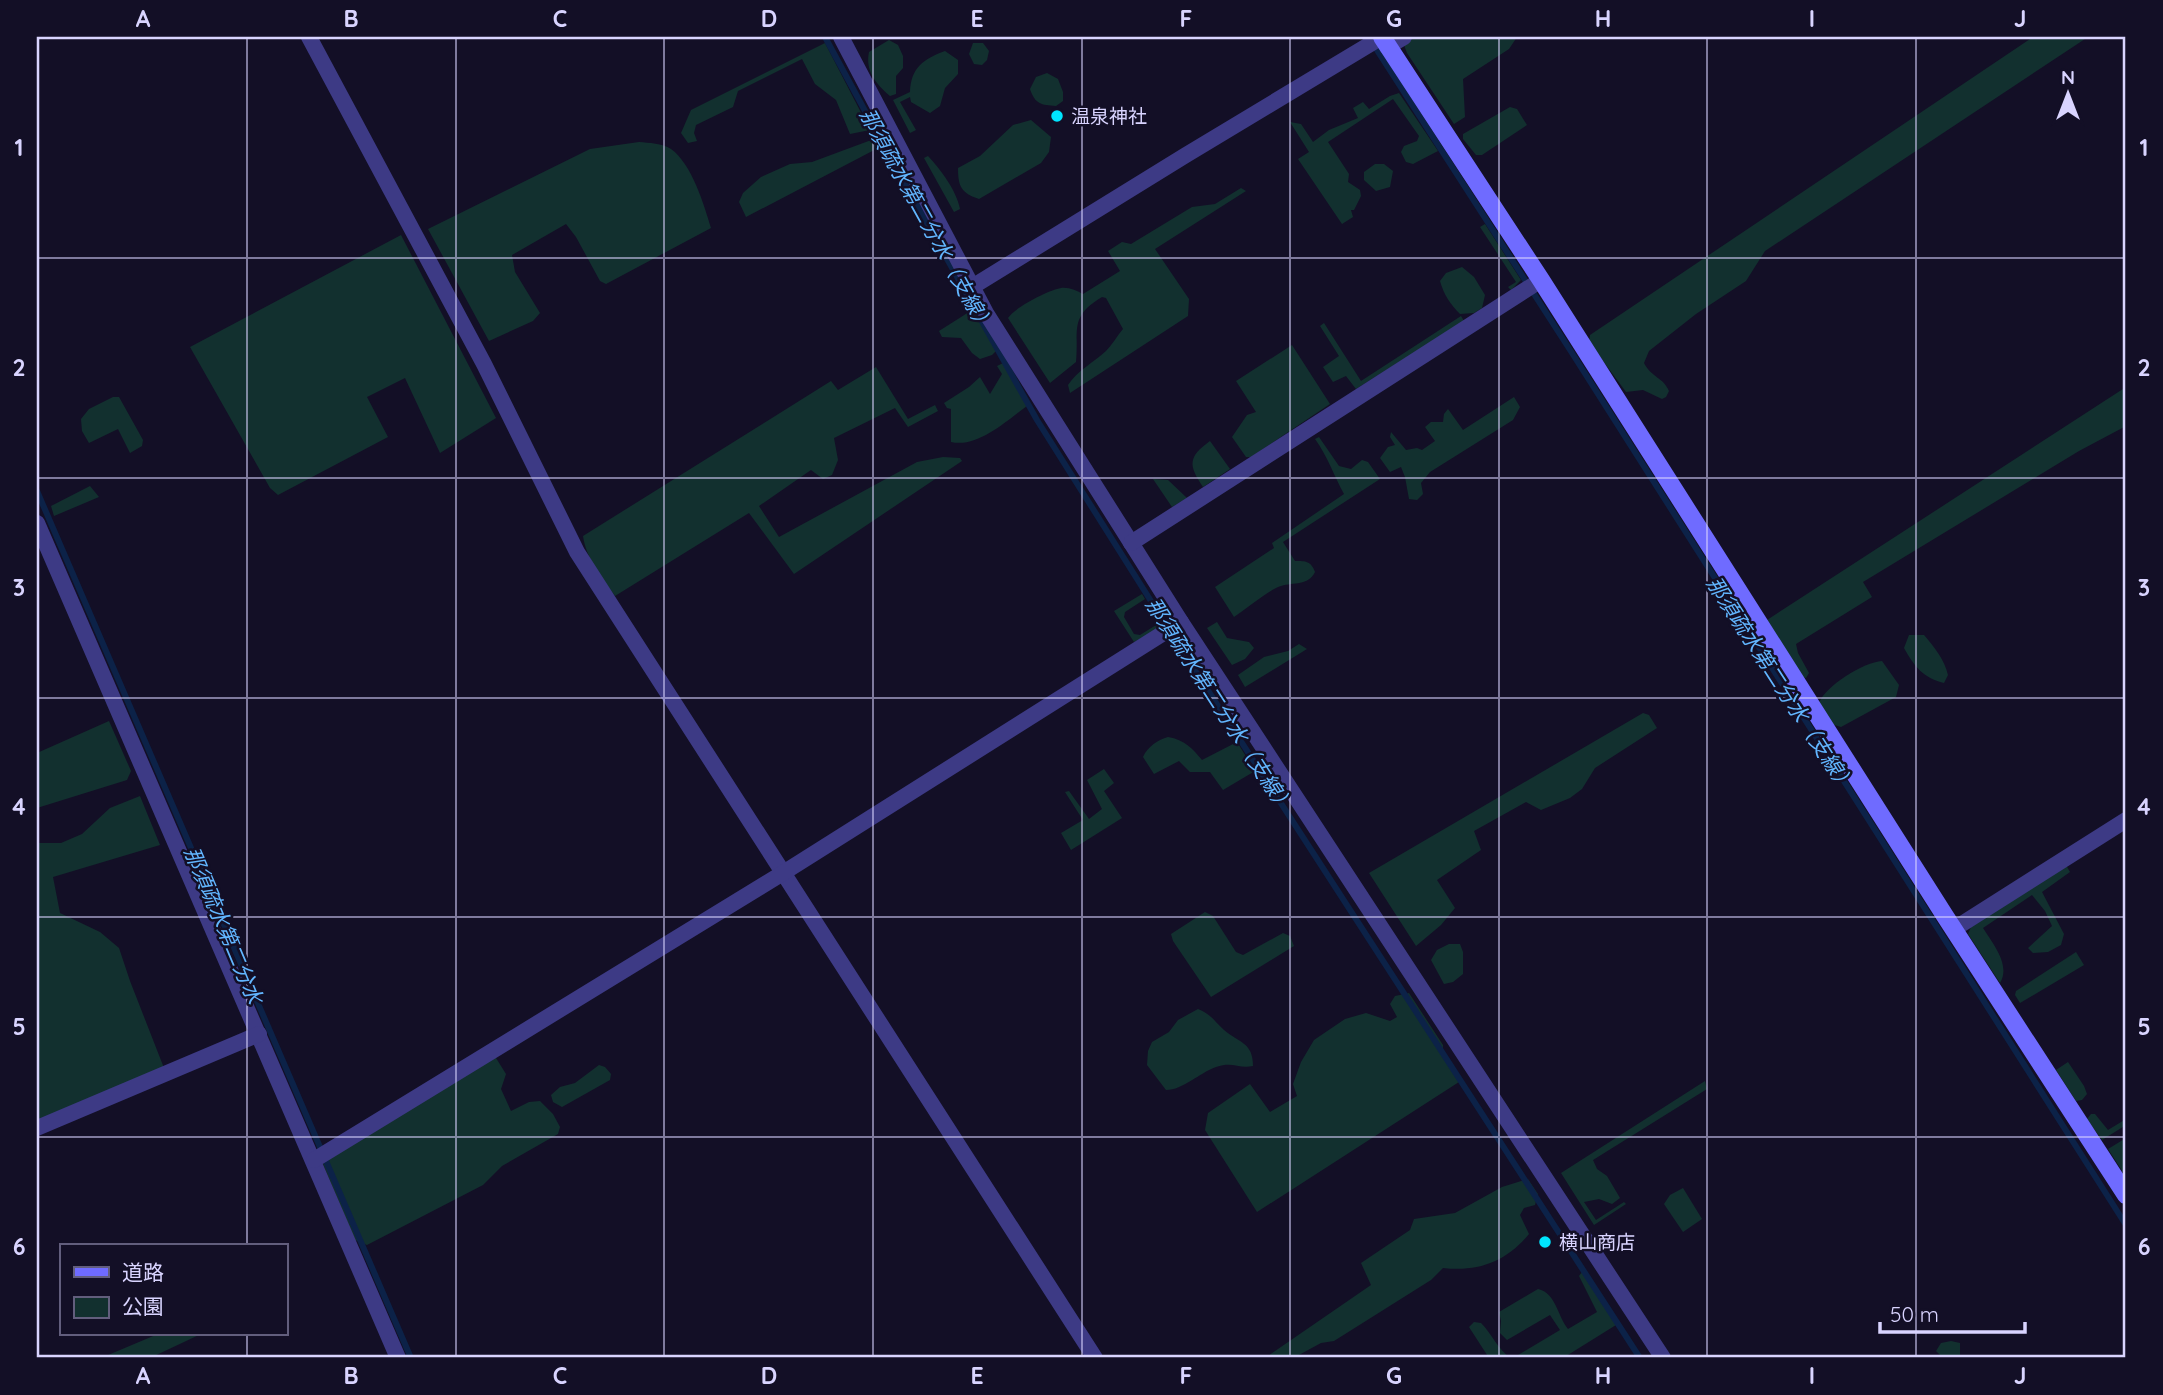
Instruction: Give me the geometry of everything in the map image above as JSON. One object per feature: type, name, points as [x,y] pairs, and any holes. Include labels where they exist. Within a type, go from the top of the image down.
[{"type":"street","points":[[309,37],[484,364],[577,552],[1095,1358]]},
{"type":"street","points":[[841,37],[986,313],[1181,622],[1663,1358]]},
{"type":"street","points":[[972,287],[1186,155],[1384,40],[1404,37]]},
{"type":"street","points":[[1384,40],[1541,280],[2126,1195]]},
{"type":"street","points":[[1131,543],[1541,280]]},
{"type":"street","points":[[37,523],[398,1358]]},
{"type":"street","points":[[314,1160],[783,873],[1181,622]]},
{"type":"street","points":[[1954,929],[2126,820]]},
{"type":"street","points":[[37,1128],[259,1034]]},
{"type":"green space","points":[[1410,37],[1517,37],[1509,49],[1463,79],[1465,117],[1454,124],[1407,53],[1404,45]]},
{"type":"green space","points":[[2033,37],[2088,37],[1765,251],[1746,281],[1696,314],[1649,351],[1644,363],[1650,372],[1667,386],[1669,391],[1666,397],[1662,399],[1643,390],[1626,392],[1589,342],[1590,335]]},
{"type":"green space","points":[[889,40],[898,45],[903,56],[903,68],[896,76],[896,94],[890,96],[873,77],[868,59],[869,52]]},
{"type":"green space","points":[[825,43],[870,130],[850,134],[836,100],[815,84],[802,59],[738,91],[733,107],[696,125],[694,133],[697,141],[688,143],[681,133],[691,110]]},
{"type":"green space","points":[[973,43],[983,43],[989,51],[987,60],[982,65],[974,64],[969,54]]},
{"type":"green space","points":[[945,51],[958,60],[958,74],[945,88],[940,106],[930,113],[911,102],[910,97],[900,102],[916,130],[910,133],[893,100],[910,92],[913,77],[920,65]]},
{"type":"green space","points":[[1047,73],[1058,79],[1063,92],[1063,101],[1056,106],[1039,103],[1030,89],[1036,77]]},
{"type":"green space","points":[[1399,93],[1438,151],[1413,164],[1406,162],[1401,152],[1404,146],[1417,141],[1419,136],[1393,99],[1328,142],[1349,174],[1348,182],[1360,190],[1361,196],[1354,210],[1351,210],[1353,217],[1342,224],[1298,159],[1309,152],[1290,122],[1301,124],[1313,142],[1329,130],[1358,118],[1353,108],[1363,102],[1369,109]]},
{"type":"green space","points":[[1510,107],[1517,109],[1527,125],[1482,155],[1476,155],[1463,139],[1463,134]]},
{"type":"green space","points":[[1031,120],[1051,137],[1049,152],[1041,163],[979,199],[964,191],[960,184],[958,168],[980,156],[1013,125]]},
{"type":"green space","points":[[874,139],[880,147],[746,217],[739,202],[743,193],[761,177],[790,164],[812,162]]},
{"type":"green space","points":[[639,142],[671,149],[685,164],[711,228],[606,284],[600,281],[566,224],[512,255],[515,272],[540,313],[533,321],[489,341],[428,229],[590,149]]},
{"type":"green space","points":[[928,156],[947,181],[960,209],[954,212],[924,158]]},
{"type":"green space","points":[[1375,164],[1384,164],[1393,171],[1390,187],[1376,191],[1364,180],[1364,172]]},
{"type":"green space","points":[[1241,188],[1246,191],[1155,249],[1189,299],[1188,316],[1070,393],[1068,385],[1072,380],[1106,351],[1123,329],[1106,298],[1102,297],[1084,311],[1080,318],[1076,362],[1050,383],[1008,318],[1018,309],[1056,289],[1067,288],[1083,294],[1120,271],[1108,251],[1122,242],[1131,244],[1192,207],[1215,204]]},
{"type":"green space","points":[[1485,224],[1521,280],[1511,290],[1508,287],[1516,282],[1480,227]]},
{"type":"green space","points":[[401,235],[496,418],[440,453],[405,378],[367,397],[388,437],[278,495],[270,488],[190,347]]},
{"type":"green space","points":[[1462,267],[1474,277],[1485,295],[1482,308],[1474,313],[1460,314],[1443,291],[1440,281],[1446,273]]},
{"type":"green space","points":[[969,312],[974,312],[996,351],[992,355],[980,359],[961,338],[942,337],[939,331]]},
{"type":"green space","points":[[1461,316],[1464,321],[1356,389],[1346,376],[1333,382],[1323,367],[1339,356],[1320,326],[1324,323],[1361,381]]},
{"type":"green space","points":[[1292,345],[1330,404],[1251,457],[1246,457],[1232,437],[1247,415],[1256,412],[1236,381]]},
{"type":"green space","points":[[1003,363],[1027,406],[981,437],[961,443],[951,442],[951,409],[944,403],[980,377],[990,394],[1002,374],[997,366]]},
{"type":"green space","points":[[876,367],[908,419],[935,405],[938,411],[908,427],[895,408],[834,438],[838,460],[832,475],[823,479],[811,470],[759,506],[779,537],[917,462],[943,457],[960,458],[962,461],[794,574],[749,513],[615,596],[591,560],[583,536],[831,381],[838,390]]},
{"type":"green space","points":[[2126,387],[2126,426],[2079,451],[1863,582],[1872,597],[1796,644],[1809,673],[1806,678],[1803,677],[1767,620]]},
{"type":"green space","points":[[113,397],[119,397],[143,440],[142,446],[130,453],[118,429],[89,443],[82,431],[81,419],[89,409]]},
{"type":"green space","points":[[1514,397],[1520,407],[1513,420],[1430,472],[1421,483],[1423,494],[1417,500],[1409,499],[1401,467],[1390,472],[1380,458],[1388,447],[1395,445],[1390,437],[1391,432],[1406,450],[1422,450],[1435,441],[1425,427],[1431,422],[1443,422],[1448,409],[1463,430]]},
{"type":"green space","points":[[1319,437],[1339,466],[1351,469],[1362,460],[1368,462],[1380,479],[1283,542],[1295,561],[1312,566],[1315,572],[1309,580],[1276,588],[1234,617],[1215,587],[1274,548],[1272,543],[1344,494],[1315,439]]},
{"type":"green space","points":[[1210,441],[1230,469],[1203,487],[1195,473],[1193,462],[1198,452]]},
{"type":"green space","points":[[1153,479],[1168,480],[1187,498],[1172,507]]},
{"type":"green space","points":[[90,486],[99,497],[54,516],[51,506]]},
{"type":"green space","points":[[1142,594],[1145,599],[1125,612],[1124,617],[1134,634],[1140,635],[1161,622],[1163,627],[1134,642],[1114,611]]},
{"type":"green space","points":[[1217,622],[1227,638],[1249,642],[1254,648],[1245,659],[1232,665],[1207,628]]},
{"type":"green space","points":[[1909,635],[1924,635],[1935,649],[1948,675],[1944,683],[1925,674],[1912,660],[1904,648]]},
{"type":"green space","points":[[1299,644],[1307,649],[1245,687],[1238,675],[1264,657],[1288,651]]},
{"type":"green space","points":[[1882,661],[1899,685],[1896,697],[1841,727],[1831,724],[1819,703],[1823,696],[1846,676],[1874,662]]},
{"type":"green space","points":[[1643,713],[1649,715],[1657,728],[1595,768],[1582,789],[1570,798],[1541,810],[1526,802],[1474,831],[1481,850],[1437,880],[1455,908],[1441,925],[1416,946],[1369,873]]},
{"type":"green space","points":[[109,721],[131,771],[127,780],[37,808],[37,753]]},
{"type":"green space","points":[[1168,737],[1188,745],[1202,760],[1237,742],[1255,771],[1223,790],[1210,772],[1190,772],[1179,761],[1154,774],[1143,757],[1154,744]]},
{"type":"green space","points":[[1104,769],[1114,783],[1104,791],[1122,818],[1071,850],[1061,833],[1083,820],[1065,792],[1069,791],[1089,819],[1102,809],[1087,780]]},
{"type":"green space","points":[[140,796],[160,845],[53,877],[60,913],[100,932],[119,948],[164,1068],[37,1123],[37,843],[61,843],[82,834],[110,808]]},
{"type":"green space","points":[[2066,865],[2070,872],[2042,892],[2064,934],[2061,945],[2048,952],[2033,953],[2028,948],[2052,926],[2045,911],[2032,895],[1983,928],[2002,962],[2003,976],[2000,983],[1968,934],[1971,927]]},
{"type":"green space","points":[[1205,912],[1213,916],[1236,952],[1243,955],[1283,933],[1290,936],[1294,946],[1211,997],[1171,934]]},
{"type":"green space","points":[[1449,944],[1460,944],[1463,952],[1463,974],[1453,982],[1444,984],[1431,960],[1437,950]]},
{"type":"green space","points":[[2076,952],[2084,965],[2020,1003],[2015,995],[2016,991]]},
{"type":"green space","points":[[1409,993],[1443,1045],[1443,1056],[1459,1082],[1257,1212],[1205,1130],[1208,1113],[1250,1084],[1270,1112],[1297,1096],[1293,1084],[1301,1062],[1314,1040],[1345,1019],[1366,1013],[1390,1021],[1397,1017],[1390,1004],[1395,996]]},
{"type":"green space","points":[[1198,1009],[1248,1047],[1253,1066],[1222,1065],[1179,1087],[1166,1090],[1147,1065],[1148,1051],[1152,1042],[1169,1032],[1178,1020]]},
{"type":"green space","points":[[491,1054],[506,1074],[501,1089],[511,1111],[529,1102],[540,1101],[553,1114],[560,1127],[558,1134],[502,1166],[483,1185],[367,1245],[355,1240],[323,1164],[329,1153]]},
{"type":"green space","points":[[2068,1062],[2087,1094],[2082,1100],[2076,1101],[2056,1070]]},
{"type":"green space","points":[[599,1065],[611,1074],[610,1080],[562,1107],[553,1102],[551,1095],[560,1087],[575,1083]]},
{"type":"green space","points":[[1705,1081],[1707,1089],[1593,1160],[1597,1169],[1607,1176],[1620,1198],[1612,1204],[1599,1199],[1584,1202],[1596,1220],[1624,1202],[1626,1204],[1594,1225],[1561,1173]]},
{"type":"green space","points":[[2091,1114],[2095,1114],[2108,1130],[2126,1119],[2126,1125],[2102,1140],[2087,1119]]},
{"type":"green space","points":[[2126,1138],[2126,1177],[2108,1149]]},
{"type":"green space","points":[[1528,1179],[1538,1194],[1535,1205],[1524,1208],[1520,1215],[1529,1234],[1511,1252],[1480,1266],[1443,1268],[1431,1280],[1334,1341],[1321,1343],[1297,1358],[1265,1358],[1371,1285],[1361,1263],[1410,1230],[1414,1219],[1455,1213],[1502,1187]]},
{"type":"green space","points":[[1683,1188],[1702,1219],[1683,1232],[1664,1204],[1670,1195]]},
{"type":"green space","points":[[1582,1272],[1616,1325],[1563,1358],[1513,1358],[1560,1330],[1550,1315],[1507,1340],[1500,1333],[1499,1312],[1538,1289],[1553,1300],[1568,1329],[1597,1312],[1579,1276]]},
{"type":"green space","points":[[1474,1322],[1481,1323],[1502,1351],[1511,1358],[1489,1358],[1469,1327]]},
{"type":"green space","points":[[153,1336],[197,1336],[150,1358],[101,1358]]},
{"type":"green space","points":[[1941,1343],[1960,1343],[1960,1355],[1943,1358],[1936,1351]]},
{"type":"waterway","name":"那須疏水第二分水（支線）","points":[[825,37],[1037,420],[1178,644],[1640,1358]]},
{"type":"waterway","name":"那須疏水第二分水（支線）","points":[[1373,44],[2126,1225]]},
{"type":"waterway","name":"那須疏水第二分水","points":[[37,491],[411,1358]]},
{"type":"place","name":"温泉神社","points":[[1057,116]]},
{"type":"place","name":"横山商店","points":[[1545,1242]]}]
